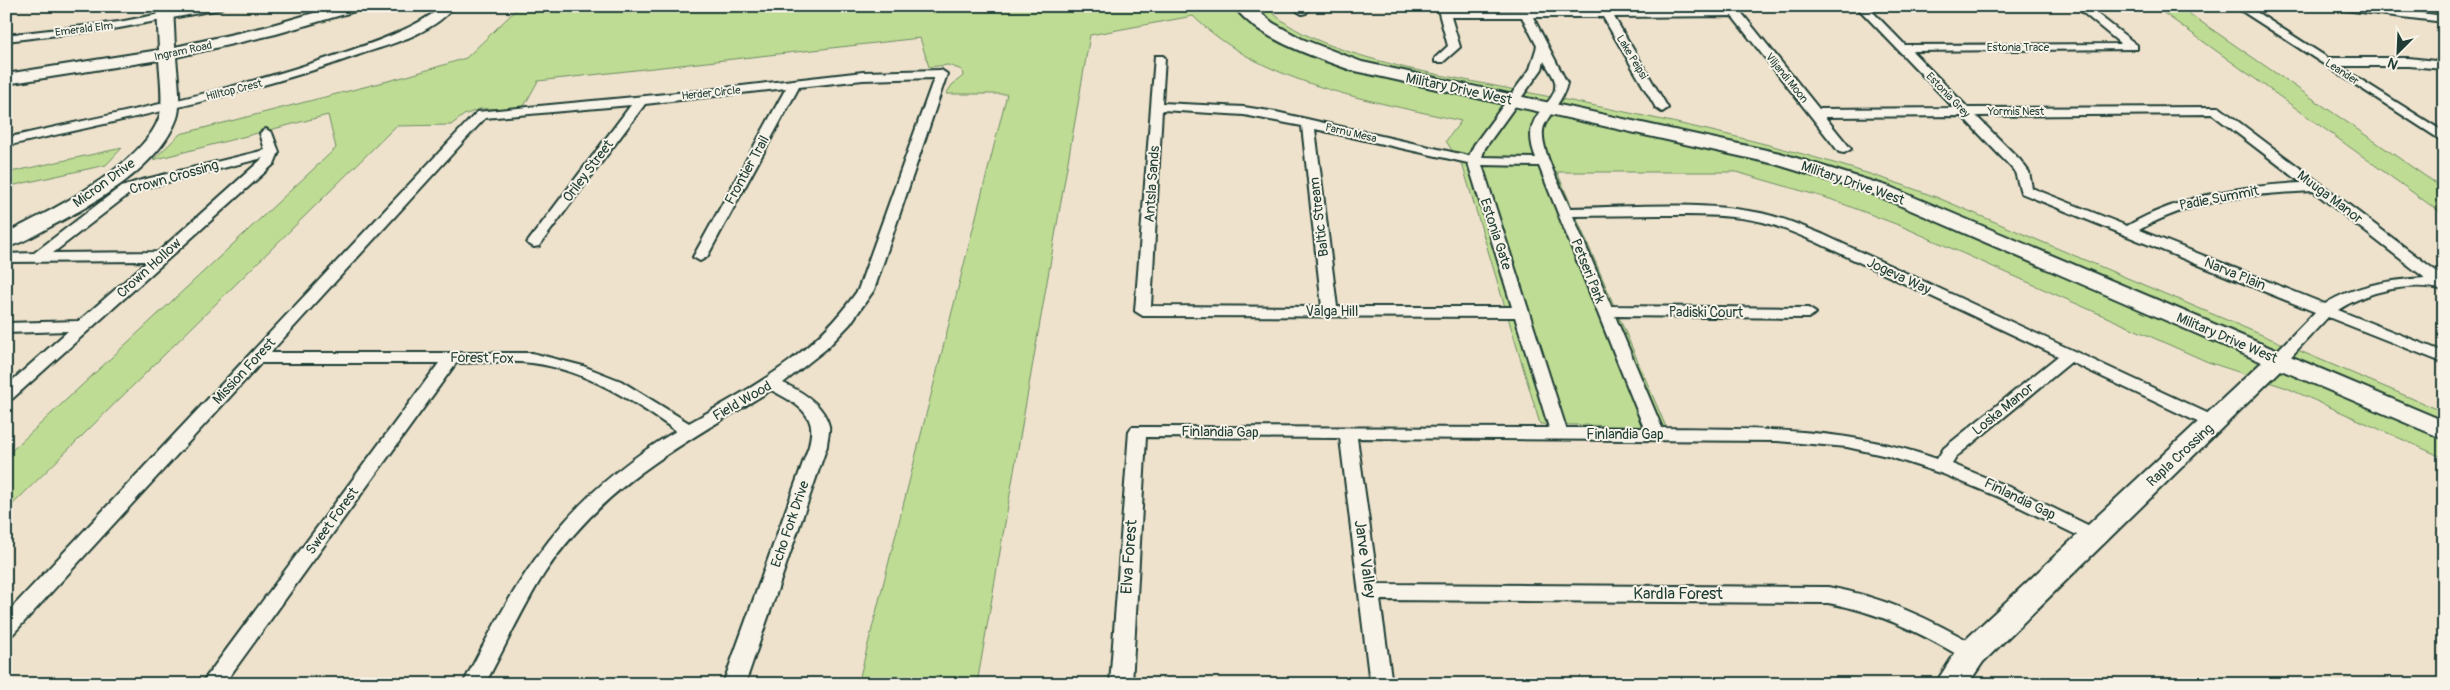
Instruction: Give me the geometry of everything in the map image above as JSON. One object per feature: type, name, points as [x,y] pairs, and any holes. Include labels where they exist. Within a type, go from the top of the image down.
[{"type":"street","name":"Emerald Elm","points":[[6,38],[77,31],[165,12],[220,6]]},
{"type":"street","name":"Ingram Road","points":[[6,72],[168,51],[334,6]]},
{"type":"street","name":"Ingram Road","points":[[6,79],[168,51],[278,29],[356,6]]},
{"type":"street","name":"Hilltop Crest","points":[[6,142],[271,81],[371,48],[417,29],[450,6]]},
{"type":"street","name":"Military Drive West","points":[[1242,6],[1267,27],[1284,37],[1335,58],[1388,74],[1780,159],[1883,191],[2444,431]]},
{"type":"street","name":"Estonia Grey","points":[[1861,6],[2015,163],[2022,172],[2026,190]]},
{"type":"street","name":"Estonia Trace","points":[[1902,48],[2133,47],[2080,6]]},
{"type":"street","name":"Leander","points":[[2239,6],[2444,138]]},
{"type":"street","points":[[2336,6],[2444,19]]},
{"type":"street","points":[[1439,60],[1454,47],[1444,10],[1526,14],[1604,10],[1733,10]]},
{"type":"street","name":"Lake Peipsi","points":[[1604,10],[1662,108]]},
{"type":"street","name":"Viljandi Moon","points":[[1733,10],[1844,149]]},
{"type":"street","name":"Micron Drive","points":[[6,241],[68,209],[116,177],[146,151],[163,129],[169,117],[168,51],[165,12]]},
{"type":"street","points":[[1526,14],[1561,83],[1559,92],[1549,109]]},
{"type":"street","points":[[1474,161],[1479,148],[1536,69],[1542,47]]},
{"type":"street","name":"Antsla Sands","points":[[1143,311],[1159,58]]},
{"type":"street","points":[[2325,62],[2409,62],[2444,66]]},
{"type":"street","name":"Herder Circle","points":[[481,115],[863,76],[941,74]]},
{"type":"street","name":"Field Wood","points":[[474,684],[527,586],[569,529],[588,508],[643,460],[688,431],[772,384],[822,346],[841,327],[866,290],[941,74]]},
{"type":"street","name":"Frontier Trail","points":[[700,257],[795,84]]},
{"type":"street","name":"Oriley Street","points":[[534,243],[641,100]]},
{"type":"street","name":"Parnu Mesa","points":[[1157,106],[1244,111],[1308,123],[1474,161],[1544,162]]},
{"type":"street","name":"Petseri Park","points":[[1549,109],[1537,126],[1536,142],[1655,434]]},
{"type":"street","name":"Yormis Nest","points":[[1816,113],[2215,110]]},
{"type":"street","name":"Muuga Manor","points":[[2215,110],[2442,283]]},
{"type":"street","name":"Mission Forest","points":[[6,628],[481,115]]},
{"type":"street","name":"Baltic Stream","points":[[1308,123],[1330,311]]},
{"type":"street","points":[[266,133],[272,152]]},
{"type":"street","name":"Crown Hollow","points":[[6,395],[269,161],[272,152]]},
{"type":"street","name":"Crown Crossing","points":[[38,258],[124,191],[214,165],[272,152]]},
{"type":"street","name":"Estonia Gate","points":[[1474,161],[1559,433]]},
{"type":"street","name":"Padie Summit","points":[[2128,231],[2168,208],[2196,200],[2271,188],[2316,187]]},
{"type":"street","name":"Narva Plain","points":[[2026,190],[2444,358]]},
{"type":"street","name":"Jogeva Way","points":[[1564,212],[1720,212],[1754,216],[1784,224],[1819,238],[2214,424]]},
{"type":"street","points":[[6,258],[162,256]]},
{"type":"street","name":"Rapla Crossing","points":[[1951,684],[1972,653],[2093,536],[2214,424],[2327,311],[2352,296],[2375,288],[2399,283],[2442,283]]},
{"type":"street","name":"Valga Hill","points":[[1143,311],[1520,312]]},
{"type":"street","name":"Padiski Court","points":[[1605,312],[1808,313]]},
{"type":"street","points":[[6,328],[84,326]]},
{"type":"street","name":"Loska Manor","points":[[1942,466],[1950,452],[2068,356]]},
{"type":"street","name":"Sweet Forest","points":[[212,684],[452,357]]},
{"type":"street","name":"Forest Fox","points":[[257,358],[532,358],[577,368],[607,379],[646,401],[688,431]]},
{"type":"street","name":"Echo Fork Drive","points":[[734,684],[818,446],[820,425],[812,410],[790,393],[772,384]]},
{"type":"street","name":"Finlandia Gap","points":[[1138,431],[1348,434],[1777,435],[1816,438],[1855,443],[1942,466],[2022,499],[2093,536]]},
{"type":"street","name":"Elva Forest","points":[[1121,684],[1138,431]]},
{"type":"street","name":"Jarve Valley","points":[[1348,434],[1381,684]]},
{"type":"street","name":"Kardla Forest","points":[[1370,592],[1828,595],[1856,599],[1890,609],[1933,630],[1972,653]]},
{"type":"green space","points":[[520,6],[1266,6],[1279,18],[1312,38],[1370,58],[1406,68],[1674,122],[1740,138],[1806,155],[1936,197],[2444,412],[2444,458],[2287,388],[2208,362],[1901,226],[1830,199],[1736,172],[1557,172],[1666,427],[1540,424],[1463,167],[1446,141],[1461,121],[1355,97],[1285,74],[1252,59],[1221,39],[1193,16],[1090,35],[977,684],[858,684],[1007,94],[946,94],[952,85],[963,76],[962,70],[948,65],[929,67],[920,38],[538,81],[523,108],[480,109],[464,115],[451,125],[396,126],[6,511],[6,456],[336,148],[328,115],[153,160],[180,134],[411,75],[466,58]]},
{"type":"green space","points":[[2154,6],[2178,6],[2444,189],[2444,215]]},
{"type":"green space","points":[[122,148],[106,165],[6,187],[6,173]]}]
